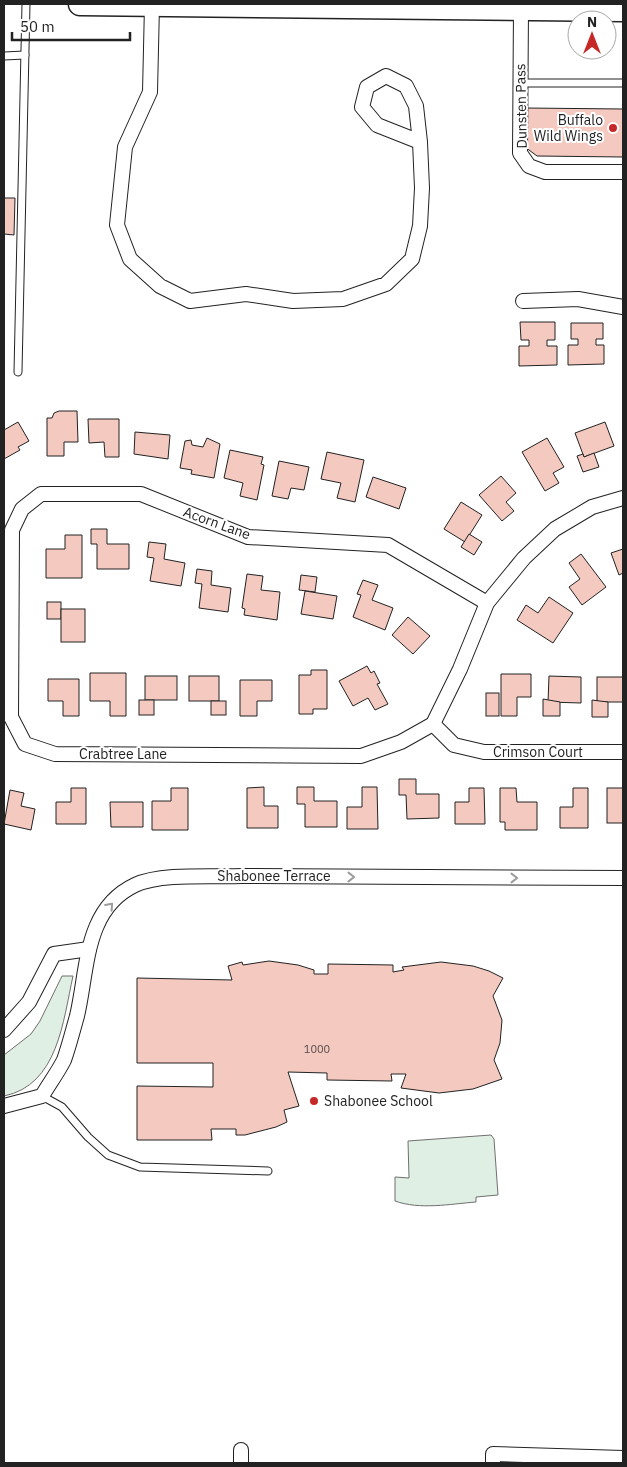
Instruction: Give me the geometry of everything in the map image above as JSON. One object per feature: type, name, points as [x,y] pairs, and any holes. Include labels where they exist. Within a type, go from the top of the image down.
[{"type":"main road","points":[[80,4],[379,5],[521,9],[569,7],[623,10]]},
{"type":"street","points":[[152,5],[150,92],[125,147],[117,225],[130,259],[160,286],[190,301],[246,294],[293,301],[342,299],[386,284],[412,259],[418,234],[422,188],[420,142],[416,106],[406,86],[386,76],[368,87],[362,107],[377,125],[420,142]]},
{"type":"street","name":"Dunsten Pass","points":[[521,9],[520,153],[529,166],[545,172],[623,172]]},
{"type":"street","points":[[523,301],[578,299],[623,307]]},
{"type":"street","name":"Acorn Lane","points":[[12,530],[22,509],[41,494],[141,494],[248,538],[388,545],[487,603]]},
{"type":"street","points":[[433,724],[460,669],[487,603],[524,558],[555,529],[592,507],[623,498]]},
{"type":"street","name":"Crabtree Lane","points":[[12,530],[11,717],[26,744],[55,754],[361,756],[401,742],[433,724]]},
{"type":"street","name":"Crimson Court","points":[[433,724],[454,745],[484,752],[623,752]]},
{"type":"street","name":"Shabonee Terrace","points":[[42,1096],[64,1060],[77,1015],[93,930],[117,898],[135,885],[161,880],[241,876],[623,878]]},
{"type":"street","points":[[4,1030],[29,1002],[54,954],[88,949]]},
{"type":"street","points":[[4,1106],[42,1096]]},
{"type":"street","points":[[493,1463],[493,1454],[623,1458]]},
{"type":"lane","points":[[18,372],[26,4]]},
{"type":"lane","points":[[4,56],[25,55]]},
{"type":"lane","points":[[520,83],[623,84]]},
{"type":"lane","points":[[42,1096],[62,1107],[88,1137],[108,1155],[140,1167],[268,1171]]},
{"type":"green space","points":[[62,976],[73,976],[66,1012],[55,1049],[47,1065],[36,1079],[22,1090],[4,1096],[4,1055],[31,1034],[40,1021]]},
{"type":"green space","points":[[491,1135],[494,1139],[498,1195],[476,1197],[476,1202],[435,1206],[405,1204],[395,1201],[395,1177],[409,1178],[408,1141]]},
{"type":"building","points":[[526,108],[623,109],[623,157],[537,156],[525,147]]},
{"type":"building","points":[[4,198],[15,198],[14,235],[4,234]]},
{"type":"building","points":[[520,322],[555,322],[555,340],[547,340],[547,346],[557,346],[557,365],[519,366],[519,346],[529,346],[529,340],[521,340]]},
{"type":"building","points":[[571,323],[603,323],[603,339],[596,339],[596,345],[604,345],[604,364],[568,365],[568,345],[578,345],[578,339],[571,339]]},
{"type":"building","points":[[59,411],[77,411],[78,442],[64,442],[64,456],[47,456],[47,418],[52,418],[54,413]]},
{"type":"building","points":[[88,419],[119,419],[119,457],[105,457],[104,442],[89,443]]},
{"type":"building","points":[[18,422],[29,441],[18,447],[20,450],[4,459],[4,430]]},
{"type":"building","points":[[605,422],[614,446],[584,457],[575,433]]},
{"type":"building","points":[[135,432],[170,435],[168,459],[134,454]]},
{"type":"building","points":[[207,438],[220,444],[214,478],[191,474],[192,470],[180,468],[185,441],[191,440],[192,445],[203,447]]},
{"type":"building","points":[[547,438],[564,467],[553,473],[559,483],[545,491],[522,452]]},
{"type":"building","points":[[230,450],[263,457],[261,464],[264,465],[257,500],[240,496],[243,483],[224,478]]},
{"type":"building","points":[[327,452],[364,460],[355,502],[337,498],[341,483],[321,479]]},
{"type":"building","points":[[594,453],[599,467],[583,472],[577,456],[583,454],[584,457]]},
{"type":"building","points":[[279,461],[309,467],[304,490],[291,488],[288,499],[272,496]]},
{"type":"building","points":[[501,476],[516,493],[506,502],[514,511],[502,521],[479,495]]},
{"type":"building","points":[[373,477],[406,488],[399,509],[366,497]]},
{"type":"building","points":[[461,502],[482,515],[465,542],[444,529]]},
{"type":"building","points":[[91,529],[107,529],[107,544],[129,544],[129,569],[97,569],[97,544],[91,544]]},
{"type":"building","points":[[469,534],[482,542],[474,555],[461,547]]},
{"type":"building","points":[[65,535],[82,535],[82,578],[46,578],[46,549],[65,549]]},
{"type":"building","points":[[149,542],[166,544],[164,559],[185,563],[181,586],[150,581],[154,558],[147,557]]},
{"type":"building","points":[[623,549],[623,573],[619,575],[611,553]]},
{"type":"building","points":[[581,554],[606,587],[582,605],[569,587],[580,579],[569,563]]},
{"type":"building","points":[[197,569],[212,571],[211,585],[231,588],[228,612],[199,608],[202,584],[195,583]]},
{"type":"building","points":[[247,574],[263,576],[261,590],[280,592],[277,620],[244,615],[245,609],[242,608]]},
{"type":"building","points":[[301,575],[317,577],[315,592],[299,590]]},
{"type":"building","points":[[363,580],[378,585],[372,600],[393,608],[385,630],[353,617],[361,595],[357,594]]},
{"type":"building","points":[[305,591],[337,596],[333,619],[301,614]]},
{"type":"building","points":[[549,597],[573,613],[553,643],[517,620],[526,605],[538,613]]},
{"type":"building","points":[[47,602],[61,602],[61,619],[47,619]]},
{"type":"building","points":[[61,609],[85,609],[85,642],[61,642]]},
{"type":"building","points":[[408,617],[430,636],[413,654],[392,635]]},
{"type":"building","points":[[367,666],[371,673],[374,671],[380,683],[377,684],[388,704],[375,710],[368,698],[353,706],[339,681]]},
{"type":"building","points":[[311,670],[327,670],[327,709],[313,709],[313,714],[299,714],[299,675],[311,675]]},
{"type":"building","points":[[90,673],[126,673],[126,716],[110,716],[110,701],[90,701]]},
{"type":"building","points":[[501,674],[531,674],[531,697],[517,697],[517,716],[501,716]]},
{"type":"building","points":[[145,676],[177,676],[177,700],[145,700]]},
{"type":"building","points":[[189,676],[219,676],[219,701],[189,701]]},
{"type":"building","points":[[549,676],[581,677],[581,703],[548,702]]},
{"type":"building","points":[[597,677],[623,677],[623,702],[597,702]]},
{"type":"building","points":[[48,679],[79,679],[79,716],[63,716],[63,701],[48,701]]},
{"type":"building","points":[[240,680],[272,680],[272,701],[257,701],[257,716],[240,716]]},
{"type":"building","points":[[486,693],[499,693],[499,716],[486,716]]},
{"type":"building","points":[[543,699],[560,702],[560,716],[543,716]]},
{"type":"building","points":[[139,700],[154,700],[154,715],[139,715]]},
{"type":"building","points":[[592,700],[608,702],[608,717],[592,717]]},
{"type":"building","points":[[211,701],[226,701],[226,715],[211,715]]},
{"type":"building","points":[[399,779],[416,779],[416,794],[439,794],[439,818],[407,819],[406,795],[399,795]]},
{"type":"building","points":[[264,787],[264,806],[278,806],[278,828],[247,828],[247,788]]},
{"type":"building","points":[[297,787],[314,787],[314,801],[337,801],[337,827],[305,827],[305,804],[297,804]]},
{"type":"building","points":[[362,787],[377,787],[378,829],[347,829],[347,807],[362,807]]},
{"type":"building","points":[[71,788],[86,788],[86,824],[56,824],[56,802],[71,802]]},
{"type":"building","points":[[171,788],[188,788],[188,830],[152,830],[152,801],[171,801]]},
{"type":"building","points":[[469,788],[484,788],[485,824],[455,824],[455,802],[469,802]]},
{"type":"building","points":[[500,788],[516,788],[517,802],[537,802],[537,830],[505,830],[505,822],[500,822]]},
{"type":"building","points":[[573,788],[588,788],[588,828],[560,828],[560,807],[573,807]]},
{"type":"building","points":[[607,788],[623,788],[623,823],[607,823]]},
{"type":"building","points":[[10,790],[24,793],[21,806],[35,809],[31,830],[4,824]]},
{"type":"building","points":[[110,802],[143,802],[143,827],[111,827]]},
{"type":"building","points":[[269,961],[298,965],[314,970],[314,974],[328,974],[328,964],[393,965],[393,972],[404,970],[402,967],[441,962],[473,966],[503,978],[493,996],[502,1020],[500,1043],[494,1060],[502,1079],[473,1089],[439,1093],[401,1088],[406,1074],[391,1074],[392,1081],[327,1080],[327,1073],[288,1072],[299,1106],[284,1110],[287,1122],[276,1127],[245,1135],[236,1135],[236,1129],[211,1129],[212,1140],[137,1140],[137,1086],[213,1087],[213,1063],[137,1063],[137,978],[232,980],[228,966],[242,962],[243,965]]},
{"type":"place","name":"Buffalo Wild Wings","points":[[613,128]]},
{"type":"place","name":"Shabonee School","points":[[314,1101]]}]
